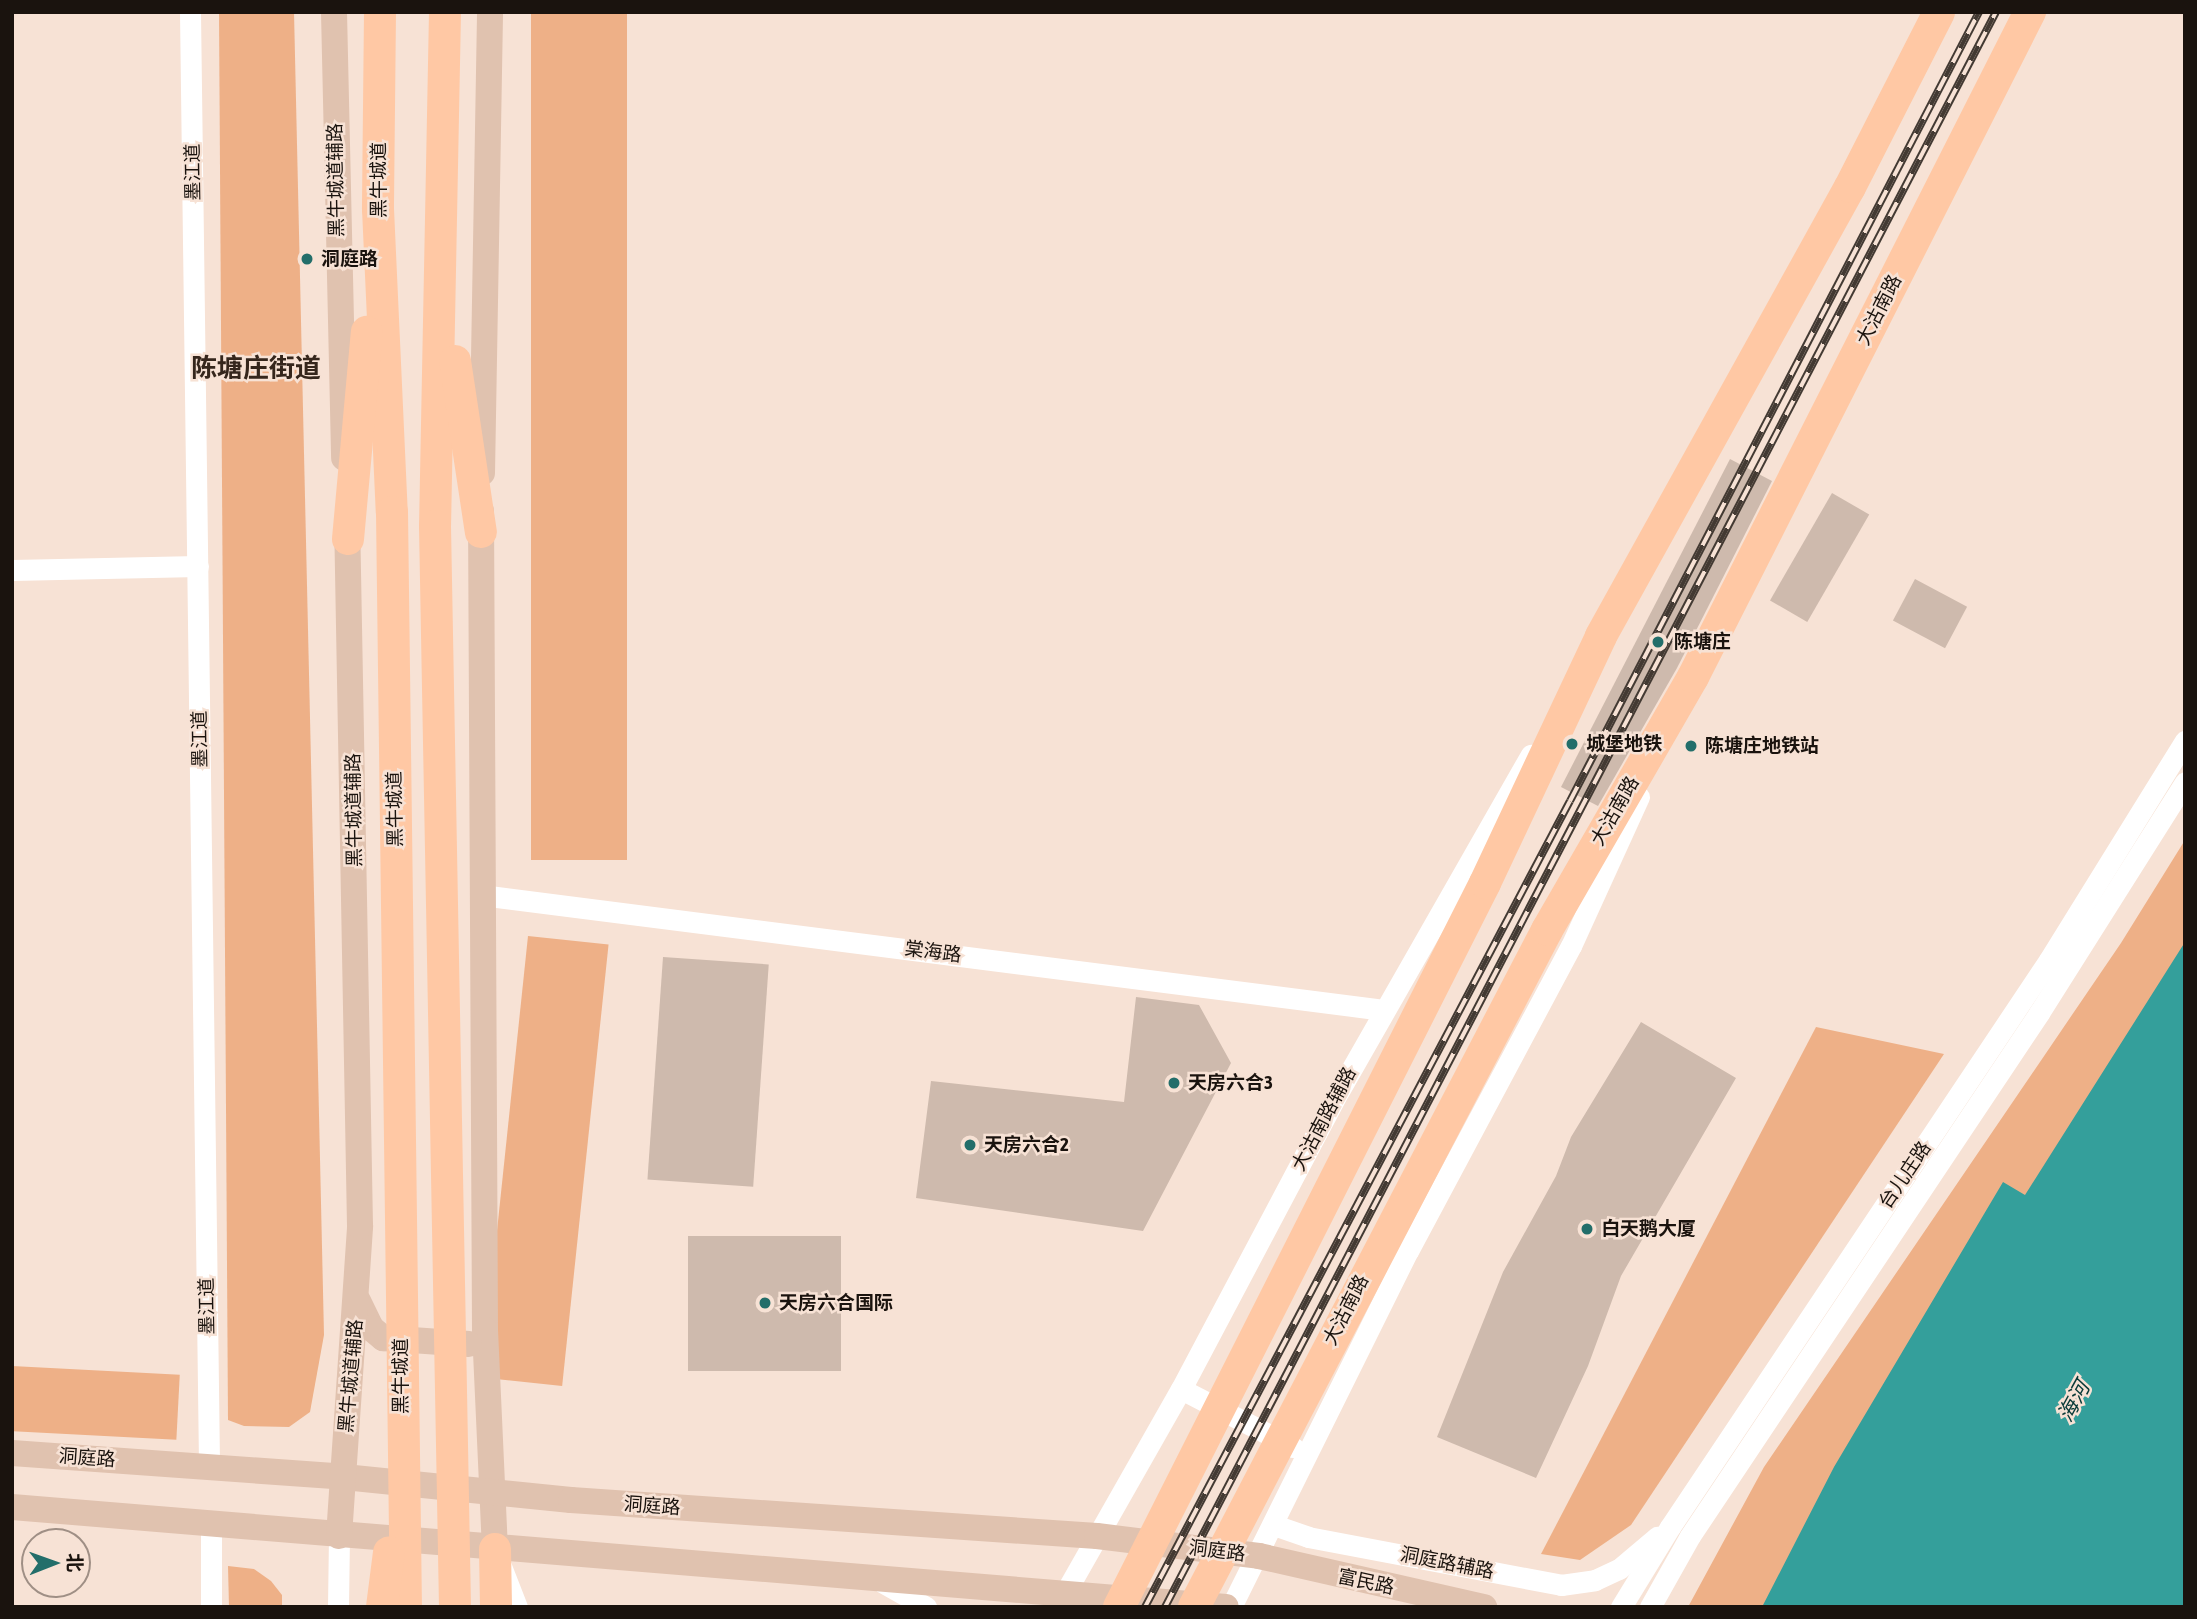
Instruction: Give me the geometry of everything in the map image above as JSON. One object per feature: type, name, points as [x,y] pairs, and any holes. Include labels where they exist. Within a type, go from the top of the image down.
[{"type":"highway","name":"黑牛城道","points":[[380,12],[379,209],[392,512],[401,1457],[406,1607]]},
{"type":"highway","points":[[445,12],[435,526],[455,1607]]},
{"type":"highway","points":[[1119,1607],[1485,883],[1601,636],[1850,187],[1939,12]]},
{"type":"highway","name":"大沽南路","points":[[1194,1607],[1547,930],[1693,677],[2030,12]]},
{"type":"highway","points":[[443,192],[457,390],[481,532]]},
{"type":"highway","points":[[348,539],[379,209]]},
{"type":"highway","points":[[382,1607],[401,1457]]},
{"type":"highway","points":[[495,1549],[496,1607]]},
{"type":"main road","name":"黑牛城道辅路","points":[[334,12],[337,290],[348,539],[360,1226],[339,1536]]},
{"type":"main road","points":[[490,12],[481,532],[481,895],[485,1330],[495,1549]]},
{"type":"main road","points":[[357,1299],[370,1328],[383,1338],[468,1345],[485,1330]]},
{"type":"main road","name":"洞庭路","points":[[12,1453],[1097,1536],[1259,1556],[1290,1565]]},
{"type":"main road","points":[[12,1507],[876,1580],[1061,1600],[1228,1607]]},
{"type":"main road","name":"富民路","points":[[1290,1565],[1483,1607]]},
{"type":"street","name":"墨江道","points":[[190,12],[209,1466]]},
{"type":"street","points":[[12,569],[198,566]]},
{"type":"street","name":"大沽南路辅路","points":[[1061,1600],[1181,1389],[1384,1010],[1601,636]]},
{"type":"street","points":[[1228,1607],[1259,1556],[1408,1251],[1571,946],[1693,677]]},
{"type":"street","name":"台儿庄路","points":[[1621,1607],[1670,1527],[2049,960],[2185,741]]},
{"type":"street","name":"台儿庄路","points":[[1650,1607],[1697,1525],[2039,1013],[2185,782]]},
{"type":"street","name":"棠海路","points":[[481,895],[1384,1010]]},
{"type":"street","points":[[1181,1389],[1307,1454]]},
{"type":"street","points":[[211,1525],[212,1607]]},
{"type":"street","name":"洞庭路辅路","points":[[1274,1525],[1308,1537],[1561,1585],[1595,1580],[1619,1569],[1670,1527]]},
{"type":"street","name":"黑牛城道辅路","points":[[338,1607],[339,1536]]},
{"type":"street","points":[[495,1549],[517,1607]]},
{"type":"street","points":[[876,1580],[926,1607]]},
{"type":"shaded area","points":[[219,12],[294,12],[324,1335],[310,1412],[289,1427],[244,1426],[228,1420]]},
{"type":"shaded area","points":[[531,12],[627,12],[627,860],[531,860]]},
{"type":"shaded area","points":[[2185,840],[2185,1607],[1688,1607],[1764,1467],[2121,943]]},
{"type":"shaded area","points":[[528,936],[609,944],[562,1386],[482,1378]]},
{"type":"shaded area","points":[[1816,1027],[1944,1054],[1631,1525],[1580,1560],[1541,1554]]},
{"type":"shaded area","points":[[12,1366],[180,1375],[176,1440],[12,1431]]},
{"type":"shaded area","points":[[228,1566],[254,1569],[271,1581],[282,1595],[282,1607],[229,1607]]},
{"type":"water","name":"海河","points":[[2185,942],[2185,1607],[1762,1607],[1834,1467],[2003,1182],[2025,1195]]},
{"type":"building","points":[[1730,459],[1772,481],[1677,668],[1598,806],[1561,787]]},
{"type":"building","points":[[1832,493],[1869,514],[1807,622],[1770,600]]},
{"type":"building","points":[[1915,579],[1967,607],[1945,648],[1893,620]]},
{"type":"building","points":[[663,957],[769,964],[753,1187],[647,1179]]},
{"type":"building","points":[[1136,997],[1199,1005],[1231,1063],[1143,1231],[916,1198],[931,1081],[1124,1102]]},
{"type":"building","name":"白天鹅大厦","points":[[1641,1022],[1736,1078],[1621,1276],[1588,1366],[1536,1478],[1437,1437],[1503,1272],[1556,1176],[1571,1137]]},
{"type":"building","name":"天房六合国际","points":[[688,1236],[841,1236],[841,1371],[688,1371]]},
{"type":"railway","points":[[1145,1607],[1570,801],[1979,12]]},
{"type":"railway","points":[[1165,1607],[1996,12]]},
{"type":"place","name":"洞庭路","points":[[307,259]]},
{"type":"place","name":"陈塘庄","points":[[1658,642]]},
{"type":"place","name":"城堡地铁","points":[[1572,744]]},
{"type":"place","name":"陈塘庄地铁站","points":[[1691,746]]},
{"type":"place","name":"天房六合3","points":[[1174,1083]]},
{"type":"place","name":"天房六合2","points":[[970,1145]]},
{"type":"place","name":"白天鹅大厦","points":[[1587,1229]]},
{"type":"place","name":"天房六合国际","points":[[765,1303]]},
{"type":"district","name":"陈塘庄街道","points":[[256,369]]}]
